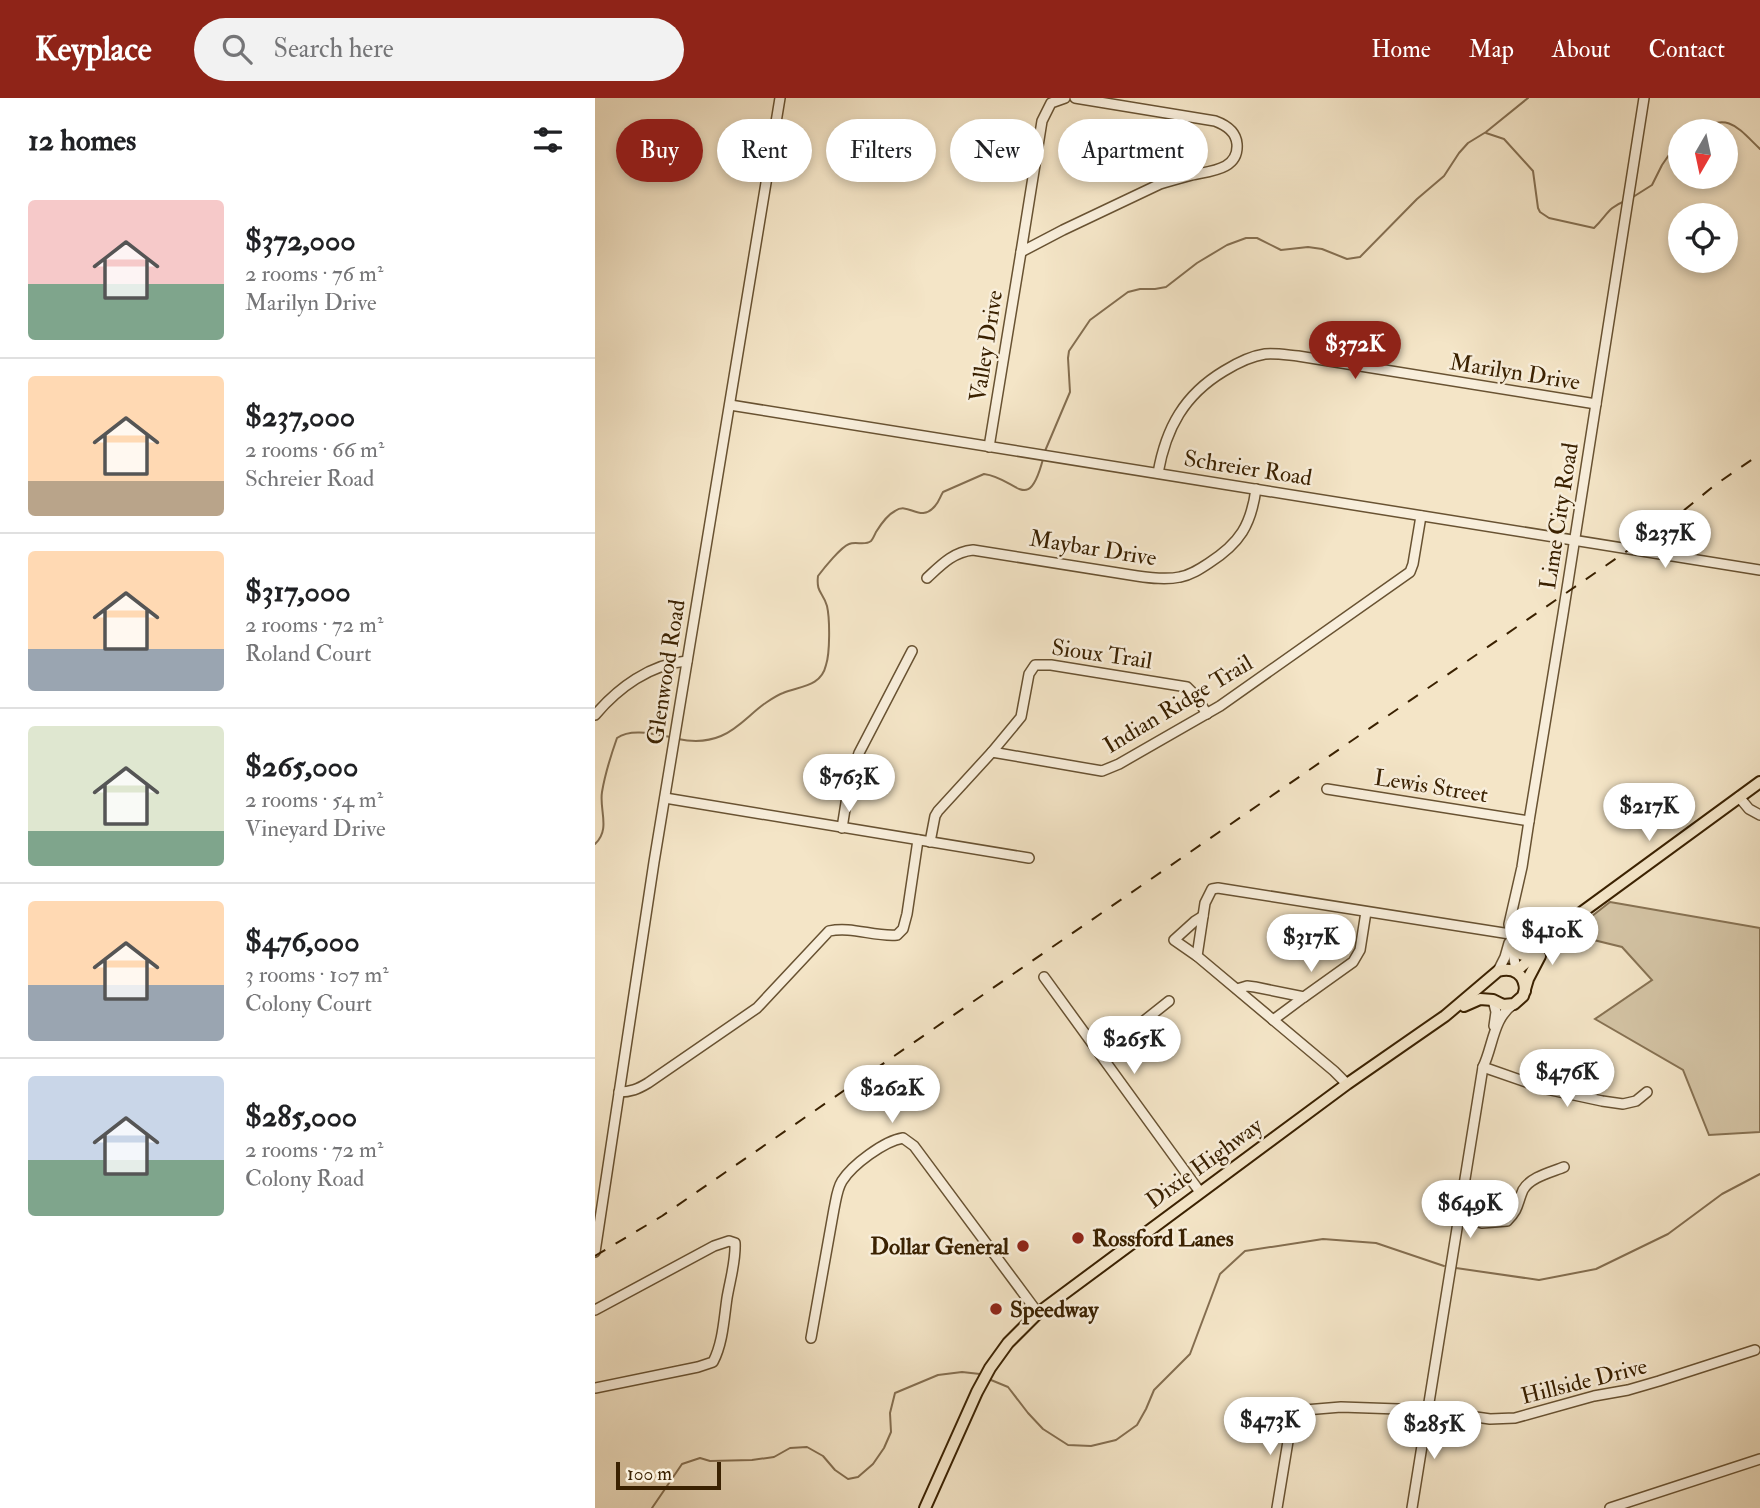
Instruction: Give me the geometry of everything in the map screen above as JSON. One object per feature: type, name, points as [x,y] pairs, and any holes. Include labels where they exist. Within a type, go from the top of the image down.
[{"type":"main road","points":[[1516,971],[1579,914],[1760,782]]},
{"type":"main road","points":[[1514,1004],[1525,991],[1532,970],[1547,944],[1559,931]]},
{"type":"main road","points":[[1511,940],[1521,955],[1536,953]]},
{"type":"main road","points":[[1493,1000],[1489,987],[1495,973],[1508,969],[1516,971],[1523,980],[1525,991]]},
{"type":"main road","name":"Dixie Highway","points":[[925,1508],[990,1368],[1008,1343],[1038,1313],[1347,1084],[1445,1016],[1495,973]]},
{"type":"main road","name":"Dixie Highway","points":[[1445,1016],[1475,1000],[1493,1000],[1503,1005],[1514,1004]]},
{"type":"street","name":"Glenwood Road","points":[[595,1252],[677,723],[780,98]]},
{"type":"street","name":"Valley Drive","points":[[989,447],[1042,121],[1051,103],[1065,98]]},
{"type":"street","points":[[1021,252],[1160,184],[1222,169],[1235,154],[1237,142],[1232,131],[1215,121],[1075,98]]},
{"type":"street","name":"Lime City Road","points":[[1516,971],[1509,924],[1524,860],[1644,98]]},
{"type":"street","name":"Marilyn Drive","points":[[1158,473],[1172,426],[1193,395],[1232,366],[1266,354],[1298,356],[1596,404]]},
{"type":"street","name":"Schreier Road","points":[[730,405],[1760,570]]},
{"type":"street","name":"Maybar Drive","points":[[927,578],[944,561],[963,551],[973,550],[1158,579],[1180,578],[1204,567],[1235,544],[1251,515],[1255,489]]},
{"type":"street","name":"Indian Ridge Trail","points":[[992,752],[1102,771],[1119,764],[1207,714],[1411,572],[1421,516]]},
{"type":"street","points":[[842,828],[849,784],[859,753],[912,651]]},
{"type":"street","points":[[595,715],[629,683],[663,667],[687,661]]},
{"type":"street","name":"Sioux Trail","points":[[992,752],[1021,717],[1029,674],[1035,665],[1051,665],[1187,687],[1207,714]]},
{"type":"street","points":[[930,842],[938,811],[992,752]]},
{"type":"street","name":"Lewis Street","points":[[1327,789],[1529,821]]},
{"type":"street","points":[[1738,797],[1760,816]]},
{"type":"street","points":[[665,798],[1029,858]]},
{"type":"street","points":[[619,1092],[638,1090],[757,1008],[829,930],[897,935],[904,924],[918,840]]},
{"type":"street","points":[[1197,956],[1205,904],[1212,889],[1218,888],[1366,912],[1511,940]]},
{"type":"street","points":[[1273,1020],[1353,962],[1360,950],[1366,912]]},
{"type":"street","points":[[1203,916],[1174,940],[1237,989],[1347,1084]]},
{"type":"street","name":"Lime City Road","points":[[1495,973],[1511,940]]},
{"type":"street","points":[[1044,977],[1200,1192]]},
{"type":"street","points":[[1237,989],[1247,986],[1304,996]]},
{"type":"street","points":[[1412,1508],[1488,1039],[1495,1018],[1493,1000]]},
{"type":"street","points":[[1101,1055],[1169,1001]]},
{"type":"street","points":[[1484,1064],[1500,1022],[1507,1009],[1514,1004]]},
{"type":"street","points":[[1484,1064],[1546,1089],[1602,1101],[1623,1104],[1647,1092]]},
{"type":"street","points":[[811,1338],[839,1188],[843,1180],[862,1161],[888,1143],[903,1138],[914,1146],[1038,1313]]},
{"type":"street","points":[[1459,1216],[1482,1223],[1507,1221],[1513,1215],[1524,1188],[1530,1182],[1564,1167]]},
{"type":"street","points":[[595,1310],[714,1246],[729,1241],[735,1243],[722,1326],[713,1362],[595,1388]]},
{"type":"street","name":"Hillside Drive","points":[[1251,1419],[1293,1411],[1341,1407],[1427,1410],[1490,1419],[1515,1418],[1594,1396],[1628,1390],[1755,1350]]},
{"type":"street","points":[[1277,1508],[1293,1411]]},
{"type":"street","points":[[1610,1508],[1760,1459]]},
{"type":"shaded area","points":[[1610,902],[1760,928],[1760,1132],[1709,1135],[1683,1070],[1595,1019],[1652,980],[1622,947],[1569,934]]},
{"type":"waterway","points":[[1045,451],[1070,392],[1069,351],[1090,320],[1128,292],[1166,287],[1197,263],[1227,245],[1246,238],[1257,238],[1281,250],[1308,247],[1322,249],[1347,259],[1360,257],[1417,199],[1444,176],[1468,143],[1528,98]]},
{"type":"waterway","points":[[1738,128],[1760,149]]},
{"type":"waterway","points":[[1486,133],[1504,139],[1533,171],[1538,208],[1549,218],[1594,228],[1611,209],[1625,201]]},
{"type":"waterway","points":[[1633,197],[1652,185],[1668,156]]},
{"type":"waterway","points":[[678,739],[700,741],[721,736],[776,696],[809,685],[820,678],[827,660],[829,627],[827,606],[819,589],[818,576],[846,546],[871,541],[884,520],[895,511],[930,511],[943,492],[984,474],[1026,490],[1038,476],[1043,459]]},
{"type":"waterway","points":[[595,844],[602,832],[602,792],[617,738],[636,732],[670,737]]},
{"type":"waterway","points":[[1456,1268],[1539,1280],[1596,1269],[1668,1234],[1722,1194],[1760,1174]]},
{"type":"waterway","points":[[991,1380],[1008,1387],[1043,1429],[1068,1445],[1091,1446],[1116,1440],[1137,1425],[1154,1390],[1190,1354],[1220,1274],[1245,1251],[1323,1239],[1376,1243],[1444,1266]]},
{"type":"waterway","points":[[652,1508],[682,1464],[700,1458],[710,1461],[752,1460],[774,1457],[790,1448],[807,1447],[823,1456],[835,1470],[848,1479],[858,1477],[873,1464],[884,1448],[891,1432],[890,1413],[895,1393],[938,1375],[962,1372],[980,1374]]},
{"type":"railway","points":[[595,1256],[662,1216],[1672,520],[1715,485],[1760,454]]},
{"type":"place","name":"Rossford Lanes","points":[[1078,1238]]},
{"type":"place","name":"Dollar General","points":[[1023,1246]]},
{"type":"place","name":"Speedway","points":[[996,1309]]}]
